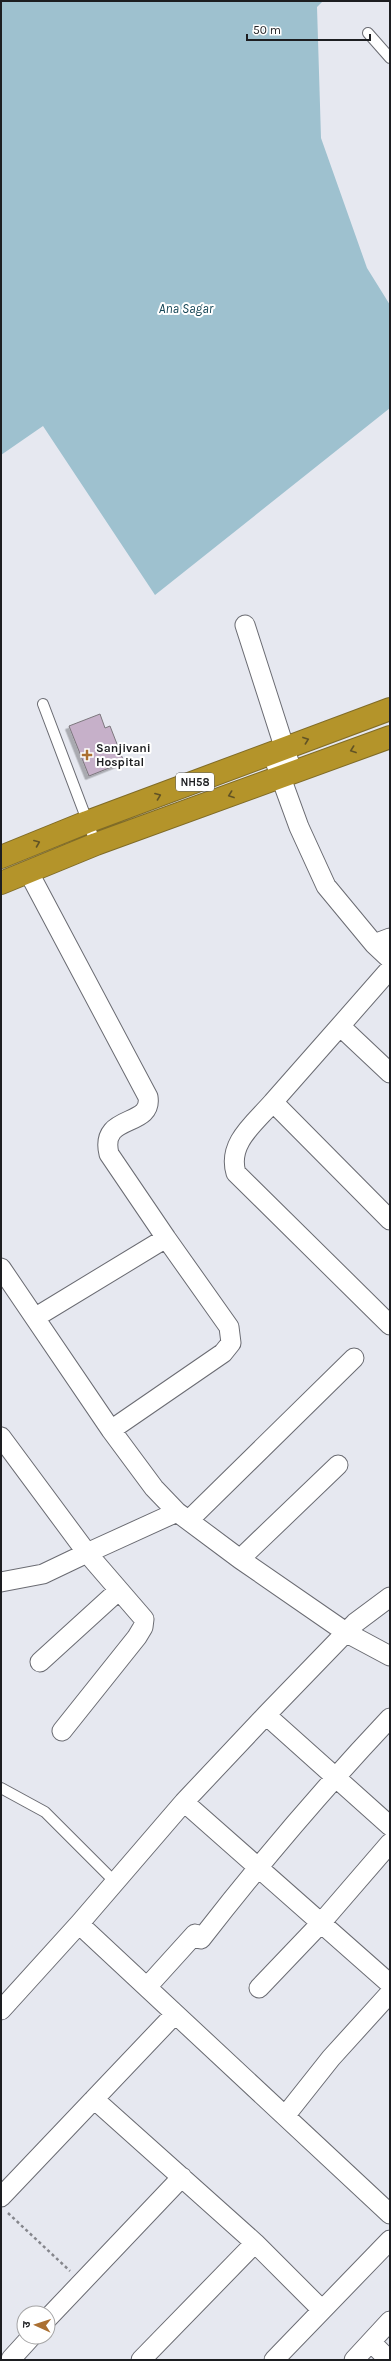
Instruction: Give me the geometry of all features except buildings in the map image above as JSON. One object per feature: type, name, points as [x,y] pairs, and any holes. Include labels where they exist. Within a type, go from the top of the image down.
[{"type":"highway","name":"NH58","points":[[1,857],[87,822],[390,709]]},
{"type":"highway","name":"NH58","points":[[1,883],[29,873],[96,844],[390,737]]},
{"type":"street","points":[[245,625],[278,751],[286,775],[298,827],[326,886],[382,941],[390,959]]},
{"type":"street","points":[[29,873],[148,1097],[150,1105],[146,1112],[112,1130],[106,1143],[109,1154],[229,1327],[231,1343],[223,1353],[111,1430]]},
{"type":"street","points":[[390,968],[238,1142],[233,1163],[236,1173],[390,1325]]},
{"type":"street","points":[[340,1026],[390,1074]]},
{"type":"street","points":[[273,1102],[390,1220]]},
{"type":"street","points":[[36,1317],[166,1238]]},
{"type":"street","points":[[1,1268],[36,1317],[111,1430],[154,1488],[183,1516],[240,1559],[347,1633],[390,1656]]},
{"type":"street","points":[[1,1582],[43,1574],[87,1553],[183,1516],[354,1358]]},
{"type":"street","points":[[1,1437],[87,1553],[118,1591],[141,1613],[144,1619],[143,1627],[62,1731]]},
{"type":"street","points":[[240,1559],[338,1465]]},
{"type":"street","points":[[40,1662],[118,1591]]},
{"type":"street","points":[[1,2010],[79,1924],[184,1802],[355,1623],[390,1597]]},
{"type":"street","points":[[266,1715],[390,1826]]},
{"type":"street","points":[[147,1987],[198,1936],[335,1776],[390,1718]]},
{"type":"street","points":[[184,1802],[390,1984]]},
{"type":"street","points":[[259,1988],[321,1923],[390,1843]]},
{"type":"street","points":[[79,1924],[390,2212]]},
{"type":"street","points":[[285,2116],[331,2058],[390,1993]]},
{"type":"street","points":[[4,2204],[94,2099],[175,2014]]},
{"type":"street","points":[[94,2099],[255,2243],[322,2310]]},
{"type":"street","points":[[56,2309],[81,2281],[182,2177]]},
{"type":"street","points":[[274,2360],[390,2240]]},
{"type":"street","points":[[140,2360],[255,2243]]},
{"type":"street","points":[[354,2360],[390,2321]]},
{"type":"street","points":[[371,2342],[389,2360]]},
{"type":"street","points":[[8,2356],[21,2345]]},
{"type":"lane","points":[[368,33],[390,58]]},
{"type":"lane","points":[[42,704],[96,844]]},
{"type":"lane","points":[[1,1788],[45,1812],[115,1882]]},
{"type":"path","points":[[4,2204],[81,2281]]},
{"type":"water","name":"Ana Sagar","points":[[1,1],[323,1],[317,7],[321,138],[367,268],[390,305],[390,408],[155,595],[43,426],[1,455]]},
{"type":"place","name":"Sanjivani Hospital","points":[[87,755]]}]
